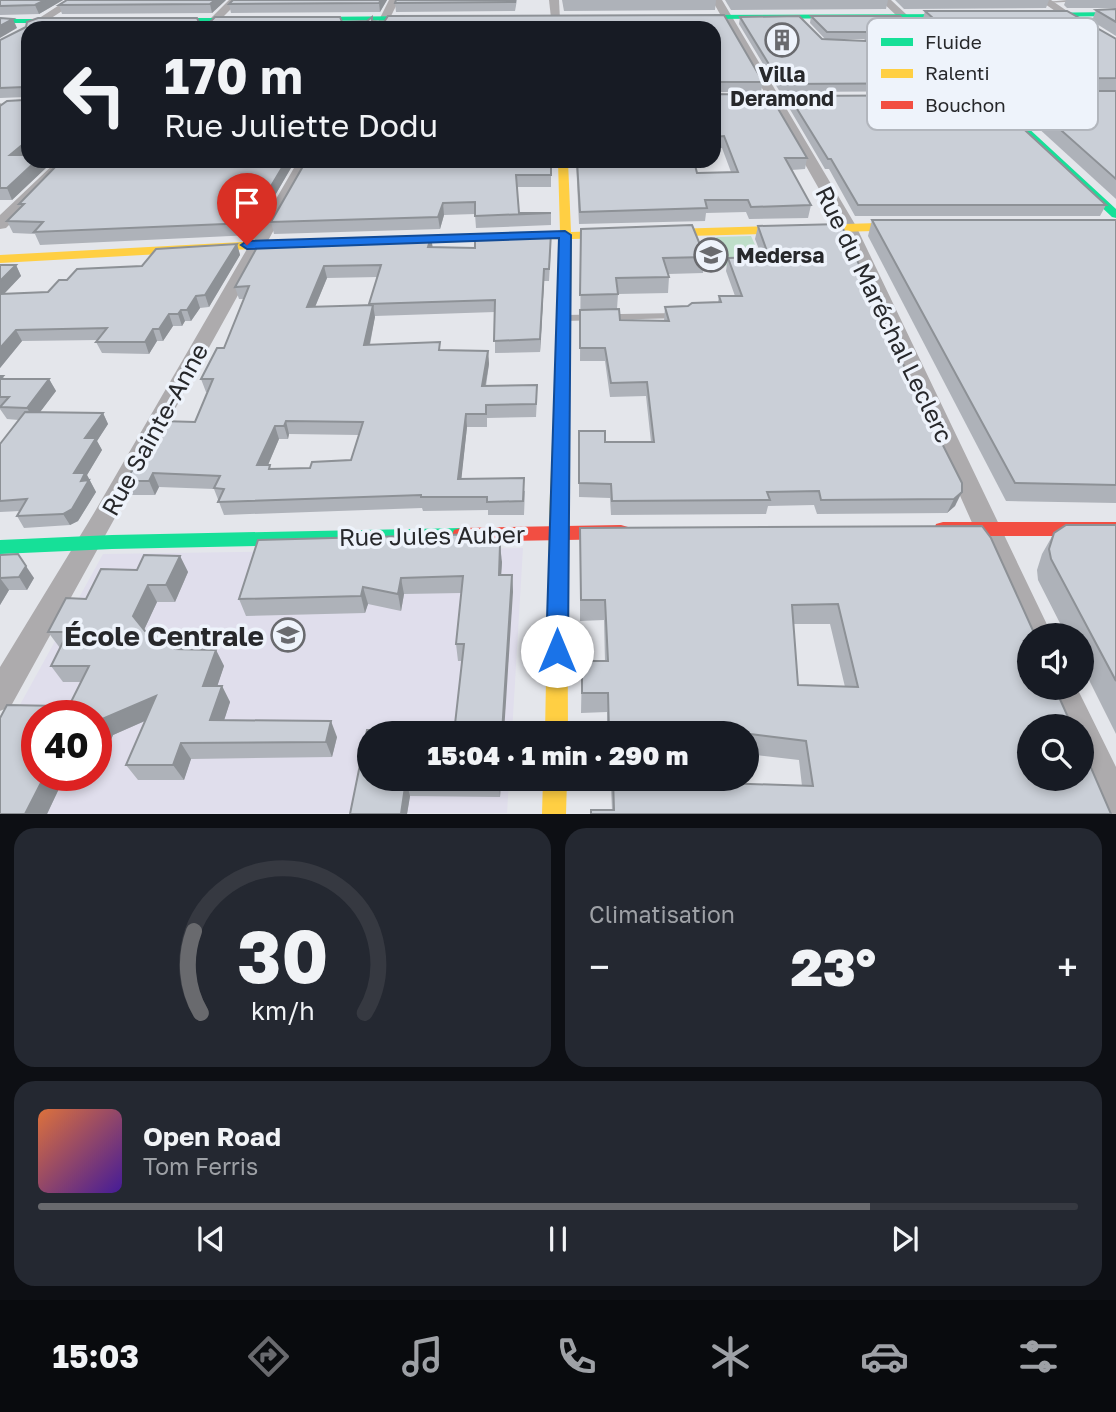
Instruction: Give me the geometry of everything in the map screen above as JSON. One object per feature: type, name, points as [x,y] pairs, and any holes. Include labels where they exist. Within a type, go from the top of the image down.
[{"type":"street","points":[[40,21],[74,0]]},
{"type":"street","points":[[213,21],[235,0]]},
{"type":"street","points":[[383,21],[394,0]]},
{"type":"street","points":[[554,0],[556,20]]},
{"type":"street","points":[[885,0],[905,18]]},
{"type":"street","points":[[1046,1],[1073,18]]},
{"type":"street","points":[[663,17],[722,8],[801,20],[902,15],[979,15]]},
{"type":"street","name":"Rue du Maréchal Leclerc","points":[[722,8],[848,226],[1032,623]]},
{"type":"street","points":[[1013,15],[1116,14]]},
{"type":"street","points":[[406,21],[441,18]]},
{"type":"street","points":[[0,21],[21,26]]},
{"type":"street","points":[[253,21],[332,21]]},
{"type":"street","points":[[1027,130],[1116,215]]},
{"type":"street","points":[[0,224],[58,168]]},
{"type":"street","name":"Rue Sainte-Anne","points":[[0,696],[301,168]]},
{"type":"street","points":[[556,721],[558,532],[565,318],[562,168]]},
{"type":"street","points":[[379,241],[848,226],[928,226]]},
{"type":"street","points":[[0,258],[311,243]]},
{"type":"street","points":[[932,529],[1116,529]]},
{"type":"street","name":"Rue Jules Auber","points":[[0,547],[638,531]]},
{"type":"street","points":[[1094,758],[1116,807]]},
{"type":"street","points":[[554,814],[555,791]]},
{"type":"lane","points":[[1046,1],[1088,1]]},
{"type":"lane","points":[[565,318],[683,315]]},
{"type":"shaded area","name":"École Centrale","points":[[523,548],[513,721],[357,721],[357,791],[508,791],[507,813],[0,814],[0,741],[21,703],[21,791],[112,791],[112,700],[23,700],[103,554]]},
{"type":"green space","points":[[751,236],[766,269],[728,270],[716,237]]},
{"type":"building","points":[[0,0],[45,0],[35,5],[0,6]]},
{"type":"building","points":[[67,0],[215,0],[210,4],[59,5]]},
{"type":"building","points":[[233,0],[381,0],[379,3],[229,4]]},
{"type":"building","points":[[396,0],[515,0],[515,2],[395,3]]},
{"type":"building","points":[[1116,9],[1116,22],[1096,10]]},
{"type":"building","points":[[925,11],[1067,11],[1079,18],[933,18]]},
{"type":"building","points":[[724,15],[763,82],[721,82],[721,21],[385,21],[388,16]]},
{"type":"building","points":[[799,16],[822,39],[867,40],[867,84],[781,84],[740,17]]},
{"type":"building","points":[[811,16],[902,18],[867,18],[867,33],[827,32]]},
{"type":"building","points":[[215,17],[340,17],[342,21],[211,21]]},
{"type":"building","points":[[0,18],[13,19],[0,26]]},
{"type":"building","points":[[38,18],[197,18],[198,21],[30,21]]},
{"type":"building","points":[[1098,29],[1116,39],[1116,78],[1098,78]]},
{"type":"building","points":[[21,30],[21,87],[0,88],[0,40]]},
{"type":"building","points":[[1098,91],[1116,91],[1116,179],[1061,130],[1098,130]]},
{"type":"building","points":[[721,94],[770,95],[807,158],[785,158],[811,205],[751,207],[748,200],[705,200],[707,208],[580,212],[577,168],[696,168],[697,173],[738,172],[724,136],[721,136]]},
{"type":"building","points":[[789,96],[867,96],[867,130],[1025,130],[1106,205],[858,205]]},
{"type":"building","points":[[21,100],[21,146],[10,155],[21,155],[21,168],[28,168],[7,188],[0,188],[0,106],[7,101]]},
{"type":"building","points":[[54,168],[282,168],[249,223],[34,232],[43,222],[7,221],[24,204],[19,204]]},
{"type":"building","points":[[302,168],[551,168],[551,175],[516,175],[519,213],[551,213],[475,216],[475,202],[443,203],[438,217],[271,222]]},
{"type":"building","points":[[872,220],[1116,220],[1116,485],[1015,483]]},
{"type":"building","points":[[841,224],[912,384],[962,483],[962,492],[954,499],[821,500],[819,491],[767,492],[770,500],[612,501],[611,484],[579,483],[579,431],[605,431],[605,442],[654,442],[647,382],[611,383],[605,348],[580,348],[580,310],[619,309],[620,320],[669,321],[665,307],[721,302],[719,296],[742,296],[728,258],[769,257],[758,226]]},
{"type":"building","points":[[692,225],[705,257],[663,258],[669,277],[616,278],[618,294],[580,295],[581,229]]},
{"type":"building","points":[[551,233],[549,269],[544,269],[540,339],[494,341],[495,300],[369,304],[381,265],[324,266],[307,307],[373,305],[364,345],[440,342],[439,350],[488,351],[482,386],[537,385],[536,404],[486,405],[486,414],[466,414],[458,479],[524,478],[523,501],[487,502],[487,497],[421,495],[218,502],[224,489],[214,488],[220,476],[153,473],[149,481],[126,481],[161,421],[195,422],[213,379],[201,379],[217,348],[224,348],[249,286],[235,287],[260,242],[431,237],[428,247],[475,248],[475,235]],"holes":[[[286,421],[363,422],[351,460],[312,462],[310,468],[269,469],[270,465],[257,465],[275,426],[284,426]]]},
{"type":"building","points":[[237,244],[205,295],[196,296],[187,310],[169,314],[159,329],[153,329],[145,342],[96,342],[107,328],[16,330],[0,348],[0,294],[48,292],[59,280],[67,280],[77,269],[142,266],[156,249]]},
{"type":"building","points":[[0,265],[16,265],[0,281]]},
{"type":"building","points":[[0,379],[49,379],[27,408],[0,407],[9,397],[0,397]]},
{"type":"building","points":[[25,412],[103,413],[85,438],[96,438],[74,473],[85,473],[81,481],[89,480],[72,509],[63,514],[17,516],[27,499],[0,501],[0,444]]},
{"type":"building","points":[[1066,525],[1116,525],[1116,681],[1094,640],[1094,623],[1085,623],[1051,559],[1049,549],[1054,533]]},
{"type":"building","points":[[982,526],[991,538],[1030,623],[1017,623],[1017,700],[1060,700],[1067,714],[1017,714],[1017,791],[1094,791],[1094,775],[1111,814],[591,814],[591,810],[614,810],[613,791],[759,791],[759,784],[813,786],[806,741],[759,735],[759,721],[609,721],[608,693],[582,693],[582,661],[608,661],[605,600],[581,600],[580,528]],"holes":[[[838,604],[858,687],[798,685],[792,605]]]},
{"type":"building","points":[[482,534],[482,545],[500,545],[499,575],[512,575],[503,721],[455,721],[464,644],[456,644],[463,576],[401,578],[398,594],[363,587],[361,596],[239,599],[258,540]]},
{"type":"building","points":[[18,554],[26,566],[19,577],[0,578],[0,555]]},
{"type":"building","points":[[144,555],[180,556],[166,585],[148,585],[133,616],[145,631],[183,633],[175,649],[216,650],[203,686],[222,686],[210,720],[331,721],[326,742],[181,743],[173,765],[126,765],[156,696],[112,715],[112,700],[72,700],[89,666],[51,666],[68,632],[48,632],[66,598],[86,599],[101,569],[137,570]]},
{"type":"building","points":[[7,705],[21,705],[21,791],[37,791],[25,814],[0,814],[0,718]]},
{"type":"building","points":[[357,779],[357,791],[404,791],[401,814],[350,814]]},
{"type":"traffic: fast","points":[[1030,15],[1116,14]]},
{"type":"traffic: fast","points":[[902,15],[905,18]]},
{"type":"traffic: fast","points":[[684,17],[965,15]]},
{"type":"traffic: fast","points":[[299,19],[429,18]]},
{"type":"traffic: fast","points":[[155,20],[254,20]]},
{"type":"traffic: fast","points":[[0,21],[72,21]]},
{"type":"traffic: fast","points":[[1025,130],[1116,215]]},
{"type":"traffic: fast","points":[[0,547],[461,535]]},
{"type":"traffic: slow","points":[[556,721],[558,519],[566,244],[563,168]]},
{"type":"traffic: slow","points":[[390,240],[912,226]]},
{"type":"traffic: slow","points":[[0,259],[299,243]]},
{"type":"traffic: slow","points":[[554,814],[555,791]]},
{"type":"traffic: jam","points":[[943,529],[1116,529]]},
{"type":"traffic: jam","points":[[461,535],[621,532]]},
{"type":"place","name":"Villa Deramond","points":[[782,40]]},
{"type":"place","name":"Medersa","points":[[711,255]]},
{"type":"place","name":"École Centrale","points":[[288,635]]},
{"type":"route","points":[[247,245],[565,235],[557,651]]}]
